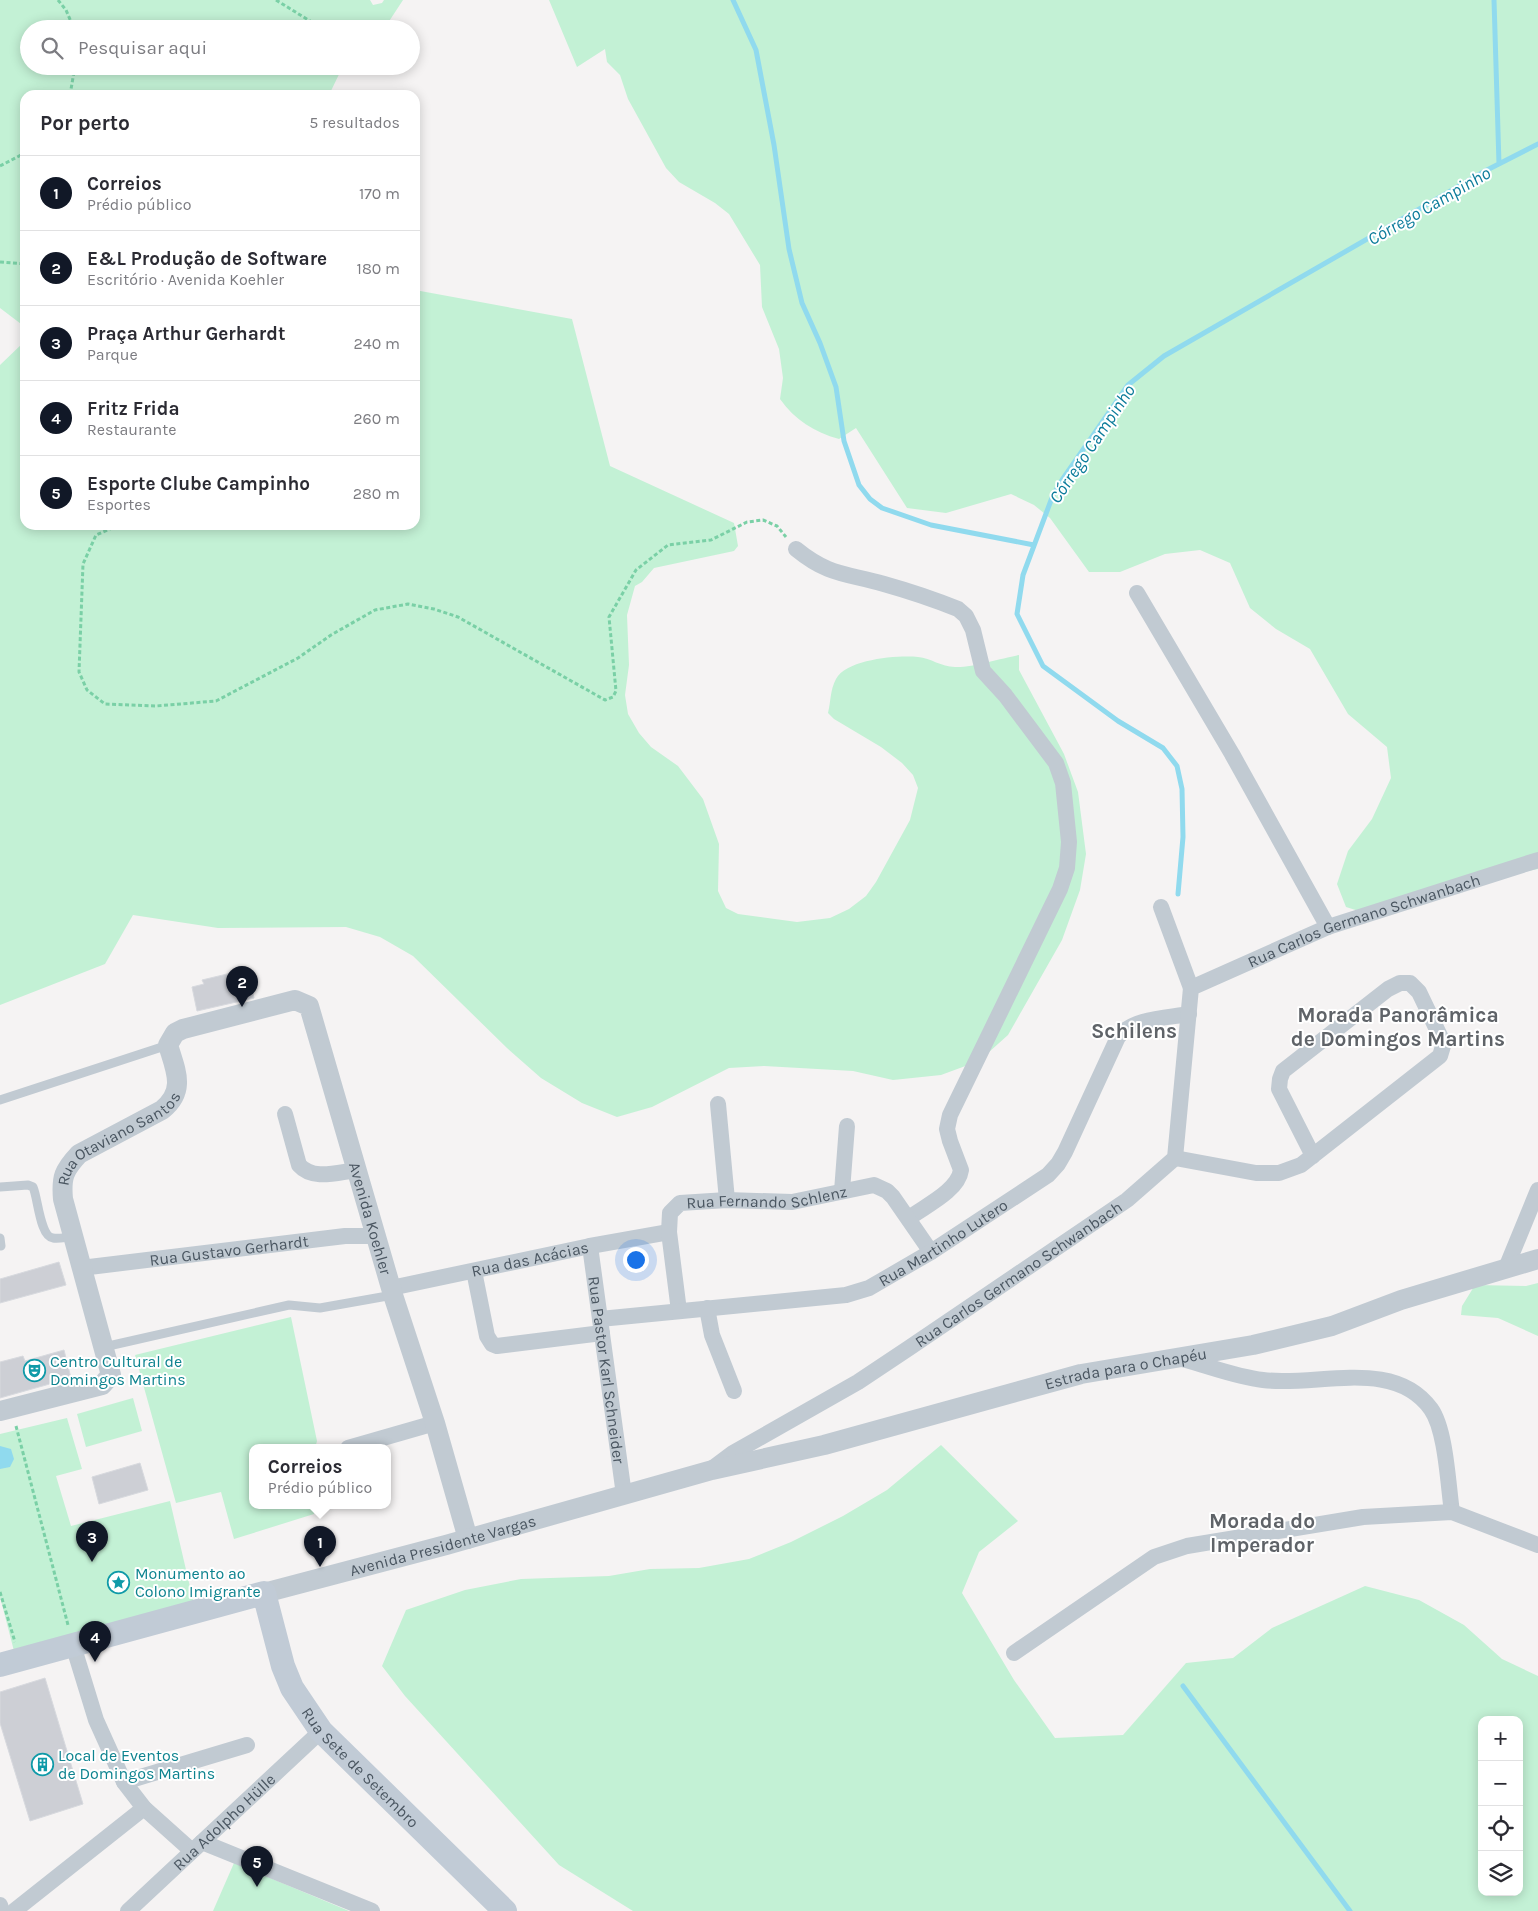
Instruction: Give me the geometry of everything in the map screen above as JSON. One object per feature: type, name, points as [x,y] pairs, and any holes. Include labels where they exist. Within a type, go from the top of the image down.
[{"type":"main road","name":"Avenida Presidente Vargas","points":[[10,1662],[264,1593]]},
{"type":"main road","name":"Rua Sete de Setembro","points":[[264,1593],[286,1674],[301,1703],[321,1732],[505,1911]]},
{"type":"street","points":[[796,550],[811,562],[838,574],[882,583],[958,609],[966,616],[973,630],[983,671],[1045,746],[1056,763],[1063,784],[1069,842],[1067,868],[1060,889],[1038,938],[950,1115],[948,1129],[961,1170],[960,1176],[949,1189],[909,1218]]},
{"type":"street","points":[[1137,593],[1232,754],[1328,927]]},
{"type":"street","name":"Rua Carlos Germano Schwanbach","points":[[1191,988],[1328,927],[1538,860]]},
{"type":"street","points":[[1161,908],[1191,988],[1175,1158],[1234,1171],[1279,1173],[1301,1165],[1313,1156],[1440,1056],[1443,1046],[1441,1038],[1419,992],[1410,983],[1400,983],[1388,989],[1283,1072],[1279,1089],[1313,1156]]},
{"type":"street","name":"Avenida Koehler","points":[[168,1045],[175,1033],[200,1024],[289,1000],[295,1000],[309,1006],[392,1292],[435,1424],[468,1539]]},
{"type":"street","name":"Rua Martinho Lutero","points":[[474,1271],[487,1336],[492,1344],[497,1346],[679,1311],[856,1293],[931,1252],[1028,1190],[1058,1164],[1123,1030],[1133,1025],[1189,1014]]},
{"type":"street","name":"Rua Otaviano Santos","points":[[6,1410],[102,1385],[111,1375],[63,1199],[61,1179],[71,1162],[79,1154],[162,1110],[171,1102],[178,1083],[168,1045]]},
{"type":"street","points":[[718,1104],[727,1200]]},
{"type":"street","points":[[285,1114],[299,1165],[303,1170],[319,1175],[357,1170]]},
{"type":"street","points":[[842,1191],[847,1126]]},
{"type":"street","name":"Rua Carlos Germano Schwanbach","points":[[712,1470],[733,1453],[858,1382],[917,1343],[1127,1200],[1175,1158]]},
{"type":"street","name":"Rua Fernando Schlenz","points":[[679,1311],[669,1232],[670,1213],[680,1203],[727,1200],[792,1202],[863,1186],[880,1187],[893,1197],[931,1252]]},
{"type":"street","points":[[1506,1268],[1538,1190]]},
{"type":"street","name":"Rua das Acácias","points":[[392,1292],[474,1271],[590,1246],[669,1232]]},
{"type":"street","name":"Rua Gustavo Gerhardt","points":[[81,1268],[345,1236],[376,1236]]},
{"type":"street","name":"Rua Pastor Karl Schneider","points":[[590,1246],[624,1494]]},
{"type":"street","name":"Estrada para o Chapéu","points":[[712,1470],[824,1445],[1081,1374],[1182,1359],[1252,1346],[1332,1326],[1402,1300],[1538,1258]]},
{"type":"street","points":[[707,1308],[712,1335],[734,1391]]},
{"type":"street","points":[[1182,1359],[1263,1380],[1298,1382],[1340,1378],[1375,1379],[1395,1381],[1416,1392],[1432,1410],[1442,1440],[1452,1512]]},
{"type":"street","points":[[362,1444],[435,1424]]},
{"type":"street","name":"Avenida Presidente Vargas","points":[[264,1593],[468,1539],[712,1470]]},
{"type":"street","points":[[1014,1654],[1154,1557],[1170,1550],[1363,1517],[1452,1512],[1538,1545]]},
{"type":"street","points":[[73,1645],[96,1720],[124,1782],[144,1808],[197,1847],[372,1911]]},
{"type":"street","name":"Rua Adolpho Hülle","points":[[128,1911],[321,1732]]},
{"type":"street","points":[[124,1782],[247,1745]]},
{"type":"street","points":[[14,1911],[144,1808]]},
{"type":"street","points":[[0,1905],[2,1911]]},
{"type":"lane","points":[[0,1100],[168,1045]]},
{"type":"lane","points":[[0,1187],[28,1185],[33,1187],[43,1229],[48,1236],[51,1238],[73,1237]]},
{"type":"lane","points":[[104,1347],[288,1305],[320,1308],[392,1292]]},
{"type":"path","points":[[58,0],[66,10],[70,20]]},
{"type":"path","points":[[276,0],[308,20]]},
{"type":"path","points":[[71,90],[73,75]]},
{"type":"path","points":[[0,166],[20,155]]},
{"type":"path","points":[[0,262],[20,264]]},
{"type":"path","points":[[108,530],[96,535],[82,564],[79,672],[87,690],[105,704],[130,706],[156,706],[216,700],[298,658],[331,635],[375,610],[408,604],[434,609],[458,617],[605,700],[613,697],[616,691],[610,617],[636,570],[668,545],[711,540],[747,522],[763,520],[777,526],[796,550]]},
{"type":"path","points":[[6,1410],[73,1645]]},
{"type":"path","points":[[0,1592],[10,1662]]},
{"type":"green space","points":[[0,0],[370,0],[373,5],[382,3],[384,0],[403,0],[390,20],[20,20],[20,75],[339,75],[331,90],[20,90],[20,323],[0,308]]},
{"type":"green space","points":[[549,0],[1538,0],[1538,869],[1471,882],[1381,918],[1346,907],[1337,884],[1348,851],[1372,819],[1391,778],[1387,747],[1348,714],[1310,649],[1276,629],[1250,608],[1230,563],[1200,550],[1165,554],[1120,572],[1089,572],[1050,518],[1034,505],[1011,494],[946,513],[907,508],[856,428],[839,439],[813,429],[799,419],[780,399],[783,378],[779,349],[762,307],[760,265],[729,214],[715,203],[679,182],[666,168],[628,99],[620,75],[607,62],[605,49],[577,67]]},
{"type":"green space","points":[[420,291],[572,319],[610,466],[734,523],[738,546],[734,551],[654,568],[642,582],[635,586],[627,615],[629,665],[625,695],[628,714],[639,733],[651,747],[678,766],[703,799],[719,844],[718,891],[726,908],[738,914],[797,922],[830,918],[849,909],[866,896],[876,882],[910,820],[918,788],[913,775],[902,763],[881,747],[834,719],[828,713],[833,687],[836,679],[842,672],[862,663],[886,658],[918,657],[945,666],[962,667],[1019,655],[1019,670],[1064,754],[1078,792],[1086,854],[1080,890],[1062,940],[1008,1035],[979,1061],[941,1075],[893,1080],[853,1071],[764,1066],[729,1068],[652,1107],[617,1117],[582,1103],[541,1078],[507,1048],[413,956],[380,937],[346,927],[218,928],[133,915],[105,964],[0,1005],[0,365],[20,346],[20,530],[420,530]]},
{"type":"green space","points":[[1538,1283],[1538,1336],[1498,1318],[1461,1315],[1462,1306],[1475,1285],[1526,1286]]},
{"type":"green space","points":[[291,1317],[317,1441],[316,1444],[249,1444],[249,1509],[313,1509],[314,1514],[234,1539],[221,1492],[176,1503],[135,1355]]},
{"type":"green space","points":[[133,1398],[142,1431],[86,1447],[77,1414]]},
{"type":"green space","points":[[67,1418],[82,1469],[56,1476],[71,1526],[170,1501],[194,1604],[14,1651],[0,1597],[0,1434]]},
{"type":"green space","points":[[941,1445],[1018,1521],[979,1552],[962,1593],[1014,1680],[1055,1738],[1123,1735],[1186,1663],[1233,1658],[1272,1628],[1365,1586],[1419,1600],[1464,1625],[1502,1659],[1538,1676],[1538,1911],[633,1911],[559,1865],[405,1696],[382,1666],[406,1610],[465,1590],[521,1579],[609,1576],[650,1569],[699,1568],[749,1559],[791,1542],[843,1516],[887,1490]]},
{"type":"green space","points":[[234,1863],[349,1911],[213,1911]]},
{"type":"water","points":[[0,1446],[11,1449],[14,1459],[10,1467],[0,1469]]},
{"type":"building","points":[[248,969],[254,998],[197,1011],[192,987],[204,984],[202,980]]},
{"type":"building","points":[[59,1262],[66,1285],[0,1303],[0,1279]]},
{"type":"building","name":"Centro Cultural de Domingos Martins","points":[[64,1350],[71,1378],[0,1398],[0,1362],[23,1356],[25,1361]]},
{"type":"building","points":[[140,1463],[148,1490],[99,1504],[92,1477]]},
{"type":"building","name":"Local de Eventos de Domingos Martins","points":[[45,1678],[83,1804],[30,1821],[0,1723],[0,1692]]},
{"type":"waterway","points":[[733,0],[756,50],[774,145],[789,249],[802,303],[820,343],[836,387],[844,441],[859,485],[870,499],[882,508],[931,525],[1034,545]]},
{"type":"waterway","points":[[1494,0],[1499,164]]},
{"type":"waterway","name":"Córrego Campinho","points":[[1178,894],[1183,837],[1182,789],[1177,766],[1163,748],[1118,721],[1043,666],[1017,614],[1023,575],[1053,495],[1128,385],[1164,356],[1487,170],[1538,144]]},
{"type":"waterway","points":[[1183,1686],[1350,1911]]},
{"type":"place","name":"E&L Produção de Software","points":[[242,1007]]},
{"type":"place","name":"Centro Cultural de Domingos Martins","points":[[34,1370]]},
{"type":"place","name":"Praça Arthur Gerhardt","points":[[92,1562]]},
{"type":"place","name":"Correios","points":[[320,1567]]},
{"type":"place","name":"Monumento ao Colono Imigrante","points":[[119,1582]]},
{"type":"place","name":"Fritz Frida","points":[[95,1662]]},
{"type":"place","name":"Local de Eventos de Domingos Martins","points":[[42,1764]]},
{"type":"place","name":"Esporte Clube Campinho","points":[[257,1887]]},
{"type":"district","name":"Morada Panorâmica de Domingos Martins","points":[[1398,1027]]},
{"type":"district","name":"Schilens","points":[[1134,1031]]},
{"type":"district","name":"Morada do Imperador","points":[[1262,1533]]}]
